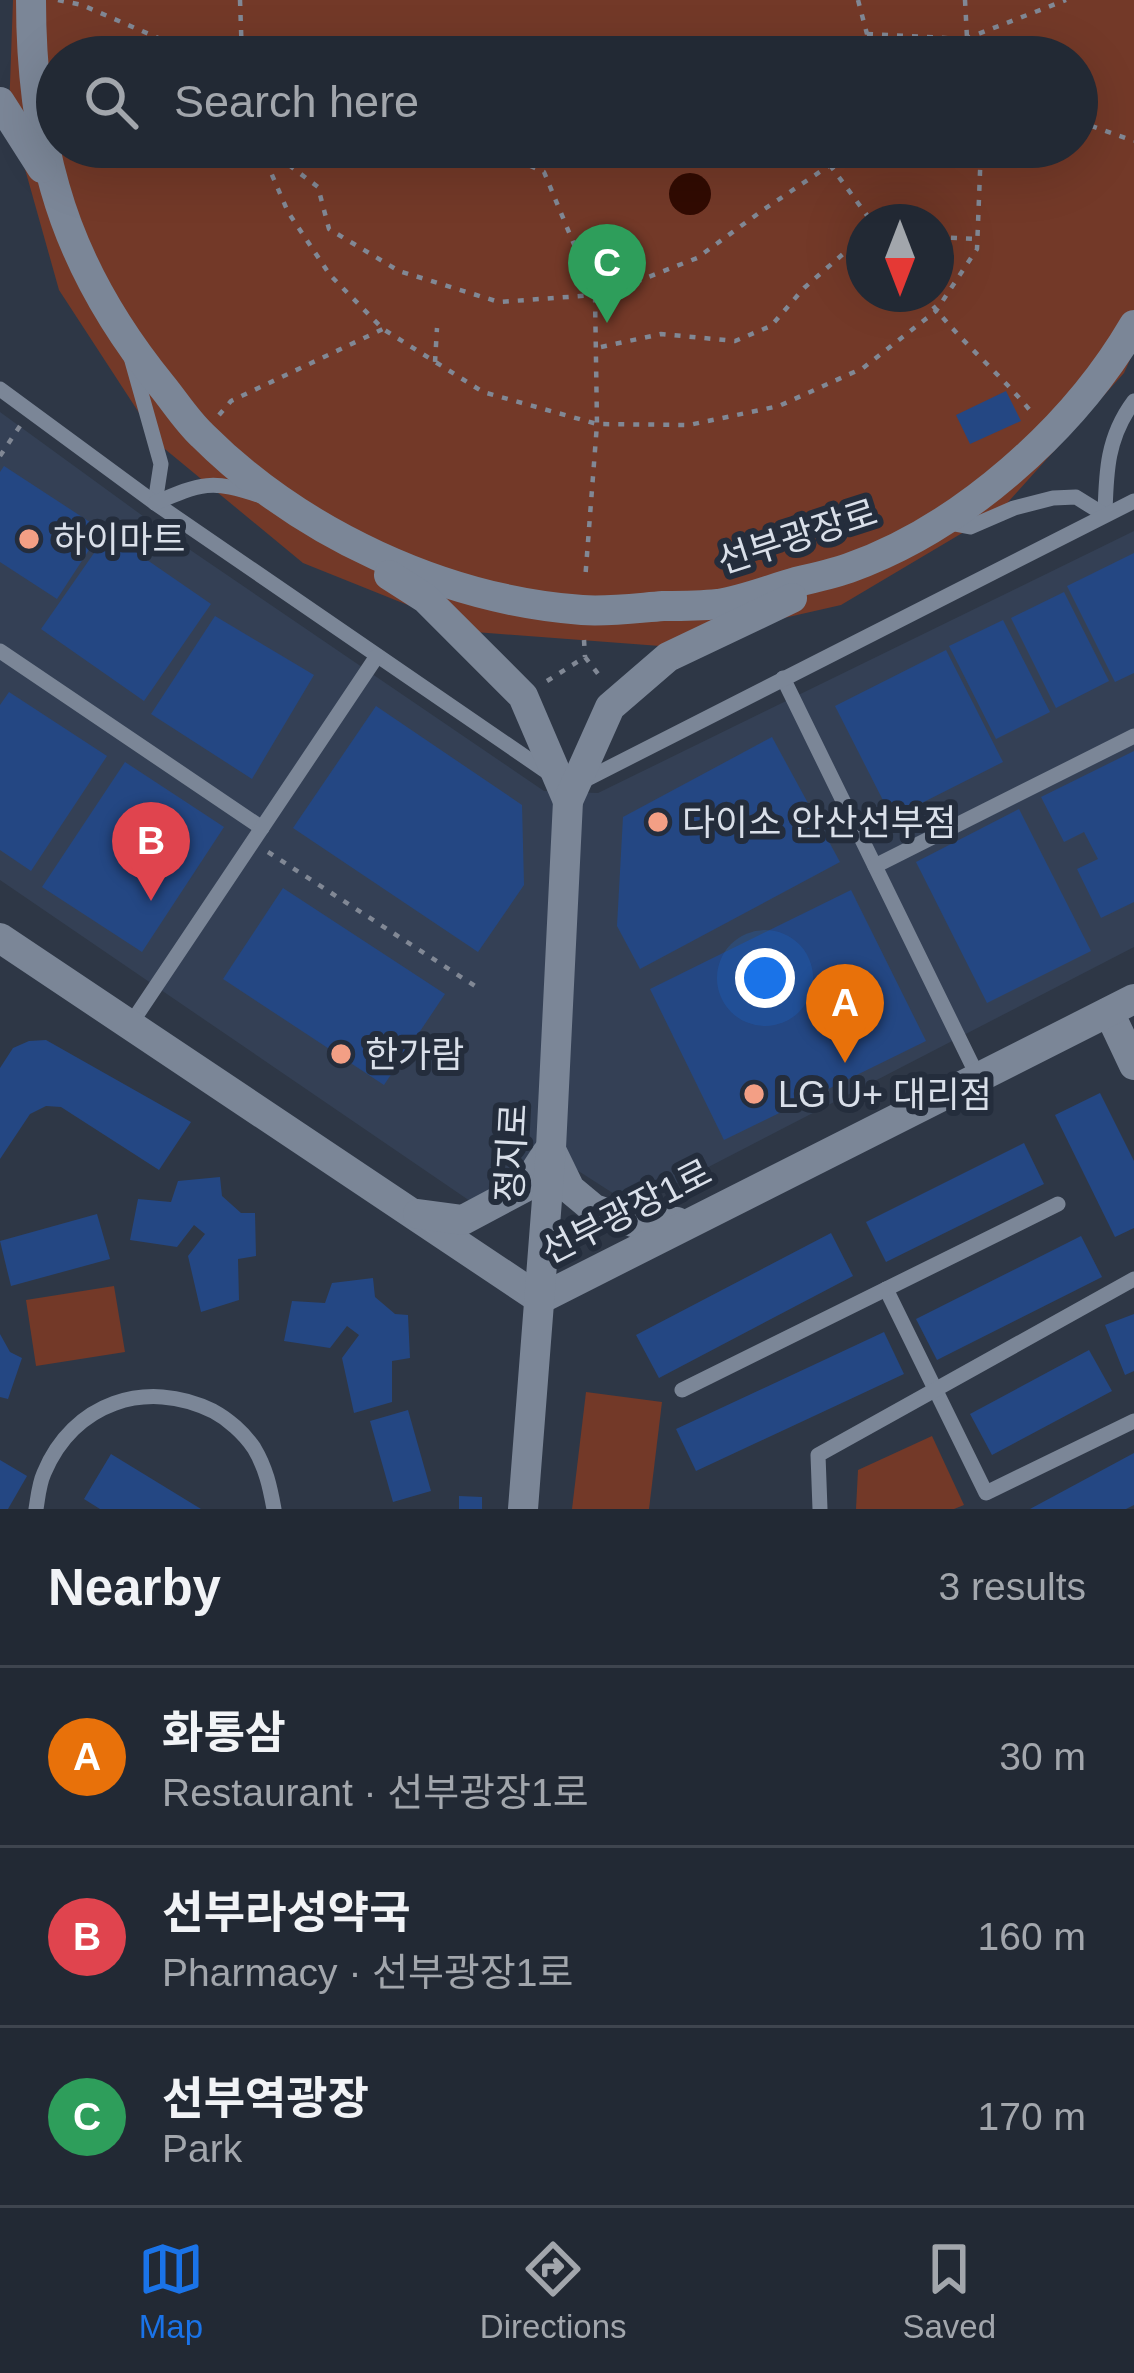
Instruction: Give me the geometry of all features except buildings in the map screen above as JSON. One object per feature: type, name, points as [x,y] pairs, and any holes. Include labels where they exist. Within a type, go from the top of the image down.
[{"type":"street","name":"선부광장로","points":[[31,0],[36,96]]},
{"type":"street","points":[[0,102],[36,159]]},
{"type":"street","points":[[42,168],[55,189]]},
{"type":"street","name":"선부광장로","points":[[50,168],[74,242],[126,341],[201,435],[284,504],[377,557],[478,593],[583,610],[719,604],[850,567],[896,547],[997,481],[1049,435],[1132,335]]},
{"type":"street","points":[[284,504],[424,598],[524,695],[566,788]]},
{"type":"street","points":[[566,788],[610,707],[668,657],[850,567]]},
{"type":"street","name":"정지로","points":[[523,1509],[550,1148],[566,788]]},
{"type":"street","name":"선부광장1로","points":[[4,950],[130,1025],[540,1299],[1121,1005]]},
{"type":"street","points":[[1121,1005],[1134,1065]]},
{"type":"street","points":[[412,1214],[463,1220],[501,1202],[525,1187],[550,1148]]},
{"type":"street","points":[[550,1148],[570,1189],[594,1209],[642,1225],[695,1220]]},
{"type":"lane","points":[[126,341],[161,464],[155,503]]},
{"type":"lane","points":[[0,389],[155,503],[566,788],[1134,501]]},
{"type":"lane","points":[[1105,515],[1106,462],[1134,400]]},
{"type":"lane","points":[[155,503],[194,486],[228,485],[284,504]]},
{"type":"lane","points":[[940,522],[970,526],[1014,508],[1076,497],[1105,515]]},
{"type":"lane","points":[[0,651],[257,835]]},
{"type":"lane","points":[[130,1025],[377,656]]},
{"type":"lane","points":[[783,678],[978,1077]]},
{"type":"lane","points":[[875,866],[1134,736]]},
{"type":"lane","points":[[682,1390],[1058,1204]]},
{"type":"lane","points":[[820,1509],[818,1455],[1134,1279]]},
{"type":"lane","points":[[886,1289],[986,1493],[1134,1421]]},
{"type":"lane","points":[[36,1509],[42,1476],[59,1444],[85,1418],[118,1401],[155,1395],[192,1401],[225,1418],[251,1444],[268,1477],[274,1509]]},
{"type":"path","points":[[58,0],[82,5],[154,36]]},
{"type":"path","points":[[82,5],[92,0]]},
{"type":"path","points":[[240,0],[241,36]]},
{"type":"path","points":[[858,0],[867,34],[900,36]]},
{"type":"path","points":[[965,0],[965,36]]},
{"type":"path","points":[[975,36],[1066,0]]},
{"type":"path","points":[[1098,128],[1134,141]]},
{"type":"path","points":[[271,168],[288,212],[330,275],[383,329],[483,392],[597,424],[689,425],[779,406],[863,368],[935,312]]},
{"type":"path","points":[[292,168],[319,187],[328,229],[399,272],[499,302],[610,292],[697,258],[826,168]]},
{"type":"path","points":[[535,168],[544,172],[595,295],[597,424],[583,610]]},
{"type":"path","points":[[832,168],[859,204]]},
{"type":"path","points":[[954,283],[976,249],[980,168]]},
{"type":"path","points":[[954,238],[977,239]]},
{"type":"path","points":[[601,346],[661,334],[735,341],[771,326],[804,288],[846,253]]},
{"type":"path","points":[[937,312],[1016,393],[1049,435]]},
{"type":"path","points":[[435,362],[437,328]]},
{"type":"path","points":[[201,435],[231,401],[383,329]]},
{"type":"path","points":[[0,456],[30,411]]},
{"type":"path","points":[[524,695],[585,657],[618,700]]},
{"type":"path","points":[[257,835],[475,986]]},
{"type":"shaded area","points":[[13,0],[1134,0],[1134,351],[1124,373],[1001,510],[841,605],[660,646],[475,632],[303,563],[160,445],[59,290],[9,112]]},
{"type":"shaded area","points":[[690,173],[705,179],[711,194],[705,209],[690,215],[675,209],[669,194],[675,179]]},
{"type":"shaded area","points":[[0,412],[180,543],[544,791],[598,793],[1134,531],[1134,947],[633,1206],[555,1156],[470,1201],[0,880]]},
{"type":"shaded area","points":[[114,1286],[125,1352],[36,1366],[26,1300]]},
{"type":"shaded area","points":[[586,1392],[662,1402],[649,1509],[572,1509]]},
{"type":"shaded area","points":[[932,1436],[964,1505],[954,1509],[856,1509],[858,1470]]},
{"type":"place","name":"선부역광장","points":[[607,323]]},
{"type":"place","name":"하이마트","points":[[29,539]]},
{"type":"place","name":"다이소 안산선부점","points":[[658,822]]},
{"type":"place","name":"선부라성약국","points":[[151,901]]},
{"type":"place","name":"한가람","points":[[341,1054]]},
{"type":"place","name":"화통삼","points":[[845,1063]]},
{"type":"place","name":"LG U+ 대리점","points":[[754,1094]]}]
